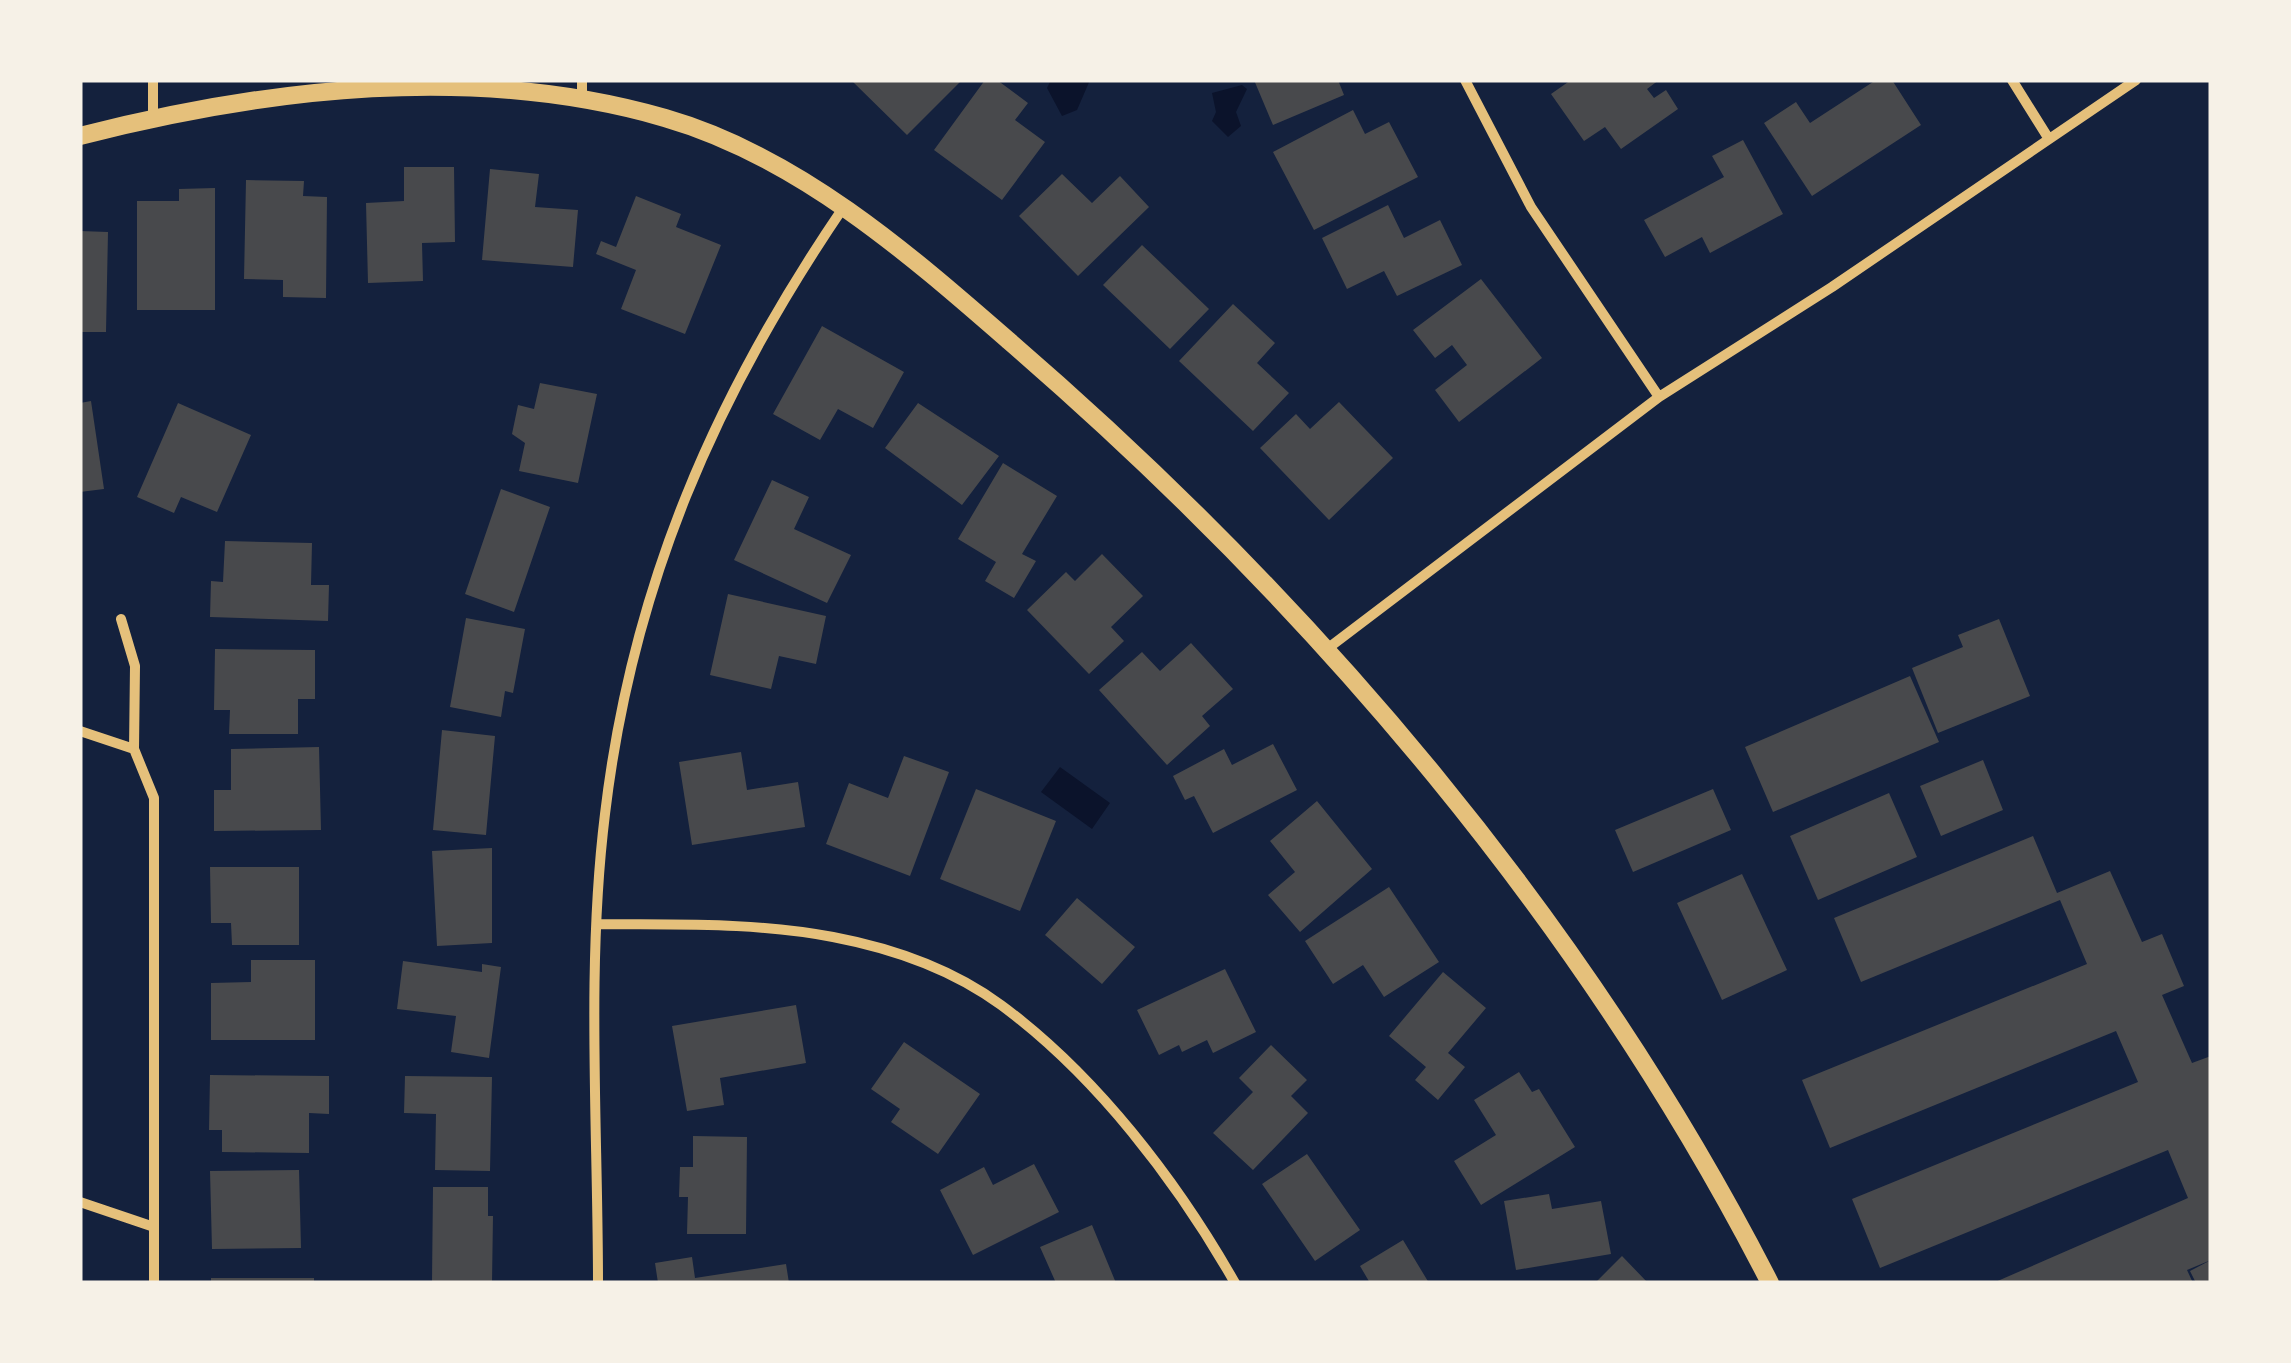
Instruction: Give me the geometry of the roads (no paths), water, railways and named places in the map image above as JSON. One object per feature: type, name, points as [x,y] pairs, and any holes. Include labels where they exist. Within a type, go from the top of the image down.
[{"type":"street","points":[[152,80],[152,118]]},
{"type":"street","points":[[1465,80],[1531,206],[1659,397]]},
{"type":"street","points":[[2012,80],[2048,136]]},
{"type":"street","points":[[1327,649],[1659,397],[1832,286],[2048,136],[2136,80]]},
{"type":"street","points":[[80,136],[239,100],[331,90],[582,89],[706,132],[783,169],[843,208],[968,305],[1096,416],[1219,534],[1327,649],[1444,787],[1580,969],[1672,1111],[1770,1283]]},
{"type":"street","points":[[598,1283],[597,924],[604,815],[625,688],[673,523],[743,366],[843,208]]},
{"type":"street","points":[[121,619],[135,666],[134,748],[154,798],[154,1283]]},
{"type":"street","points":[[80,731],[134,748]]},
{"type":"street","points":[[597,924],[790,930],[882,948],[966,983],[1000,1005],[1048,1046],[1120,1122],[1185,1205],[1234,1283]]},
{"type":"street","points":[[80,1202],[154,1227]]},
{"type":"water","points":[[1051,80],[1090,80],[1077,110],[1062,116],[1047,88]]},
{"type":"water","points":[[1242,85],[1247,89],[1236,112],[1241,126],[1228,137],[1212,121],[1216,112],[1212,93]]},
{"type":"water","points":[[1060,767],[1110,803],[1092,829],[1041,792]]}]
